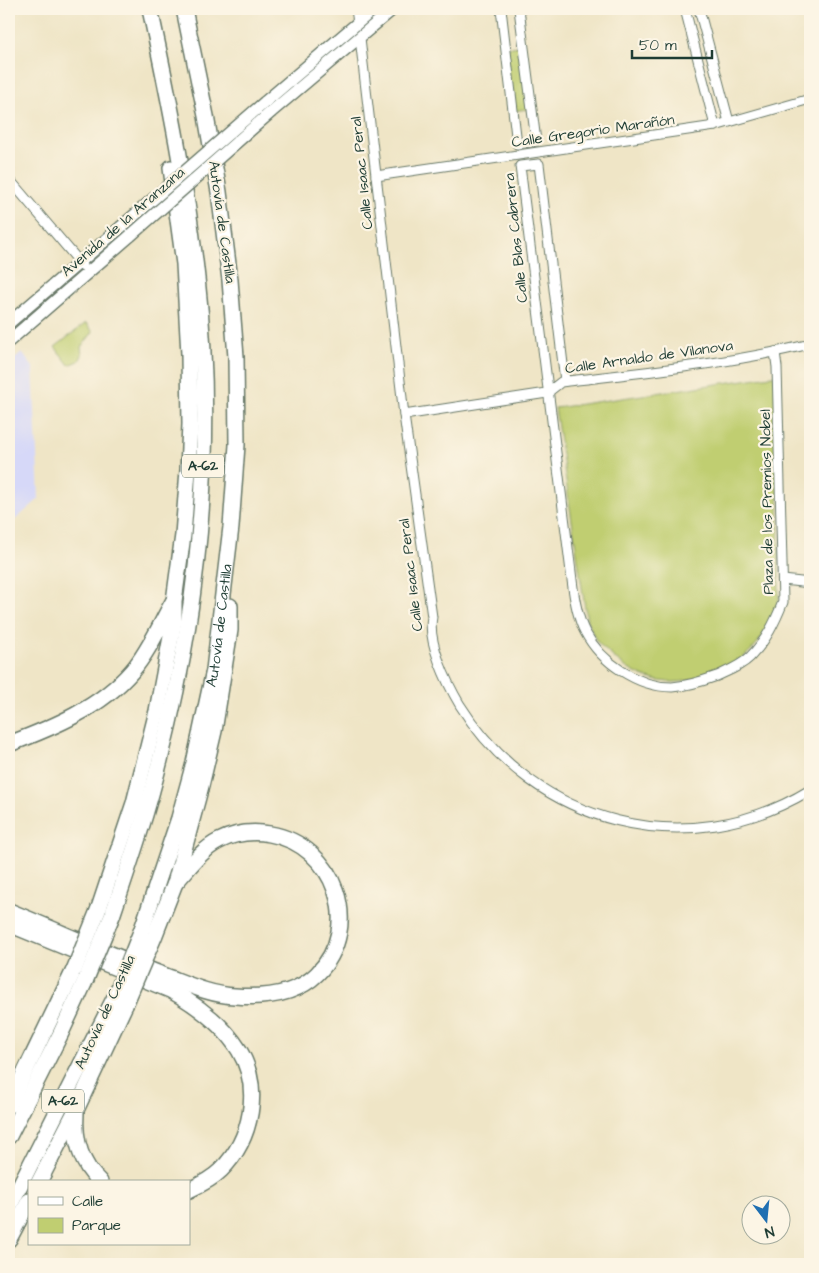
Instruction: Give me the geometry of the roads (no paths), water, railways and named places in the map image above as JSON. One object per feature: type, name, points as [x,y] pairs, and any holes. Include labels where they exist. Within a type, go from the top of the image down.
[{"type":"highway","points":[[105,912],[155,720],[174,621],[174,601],[183,535],[188,470],[189,354],[184,264],[148,9]]},
{"type":"highway","name":"Autovía de Castilla","points":[[9,1136],[61,1033],[80,975],[148,805],[162,756],[182,664],[196,577],[204,452],[203,361],[198,280],[174,125],[148,9]]},
{"type":"highway","name":"Autovía de Castilla","points":[[9,1207],[61,1105],[120,1000],[148,933],[196,754],[214,670],[232,527],[237,446],[236,357],[230,280],[214,164],[190,40],[186,9]]},
{"type":"highway","points":[[148,933],[175,883],[202,786],[214,731],[230,630],[232,527]]},
{"type":"highway","points":[[9,744],[58,725],[84,711],[114,689],[147,650],[174,601]]},
{"type":"highway","points":[[9,911],[189,984],[233,996],[265,996],[286,992],[303,984],[316,975],[325,964],[338,938],[340,923],[339,904],[335,888],[328,873],[312,854],[299,844],[281,836],[248,833],[233,835],[217,842],[203,853],[175,883]]},
{"type":"highway","points":[[9,924],[170,990],[210,1016],[225,1031],[239,1050],[247,1066],[251,1082],[252,1101],[249,1121],[242,1141],[231,1159],[220,1171],[190,1189]]},
{"type":"highway","points":[[9,1105],[80,975]]},
{"type":"highway","points":[[40,1180],[76,1110],[120,1000]]},
{"type":"highway","points":[[76,1110],[75,1129],[77,1145],[82,1159],[98,1180]]},
{"type":"highway","points":[[9,1238],[28,1203]]},
{"type":"street","points":[[356,9],[358,23]]},
{"type":"street","name":"Avenida de la Aranzana","points":[[9,341],[130,236],[374,9]]},
{"type":"street","name":"Avenida de la Aranzana","points":[[9,323],[121,227],[268,107],[360,38],[393,9]]},
{"type":"street","points":[[501,9],[517,144],[536,141],[519,9]]},
{"type":"street","points":[[685,9],[715,126]]},
{"type":"street","points":[[699,9],[730,122]]},
{"type":"street","name":"Calle Isaac Peral","points":[[360,38],[404,415],[432,616],[430,626],[438,658],[448,684],[472,724],[504,760],[538,786],[579,808],[621,822],[650,827],[680,829],[714,825],[747,818],[781,806],[810,790]]},
{"type":"street","name":"Calle Gregorio Marañón","points":[[376,176],[715,126],[810,99]]},
{"type":"street","name":"Calle Blas Cabrera","points":[[547,393],[520,166],[539,164],[565,381]]},
{"type":"street","points":[[9,179],[88,272]]},
{"type":"street","name":"Calle Arnaldo de Vilanova","points":[[404,415],[547,393],[565,381],[727,361],[810,344]]},
{"type":"street","name":"Plaza de los Premios Nobel","points":[[547,393],[576,600],[584,630],[592,644],[625,673],[638,680],[673,687],[709,679],[729,671],[749,658],[775,624],[784,602],[778,367],[775,352]]},
{"type":"street","points":[[783,580],[810,583]]}]
